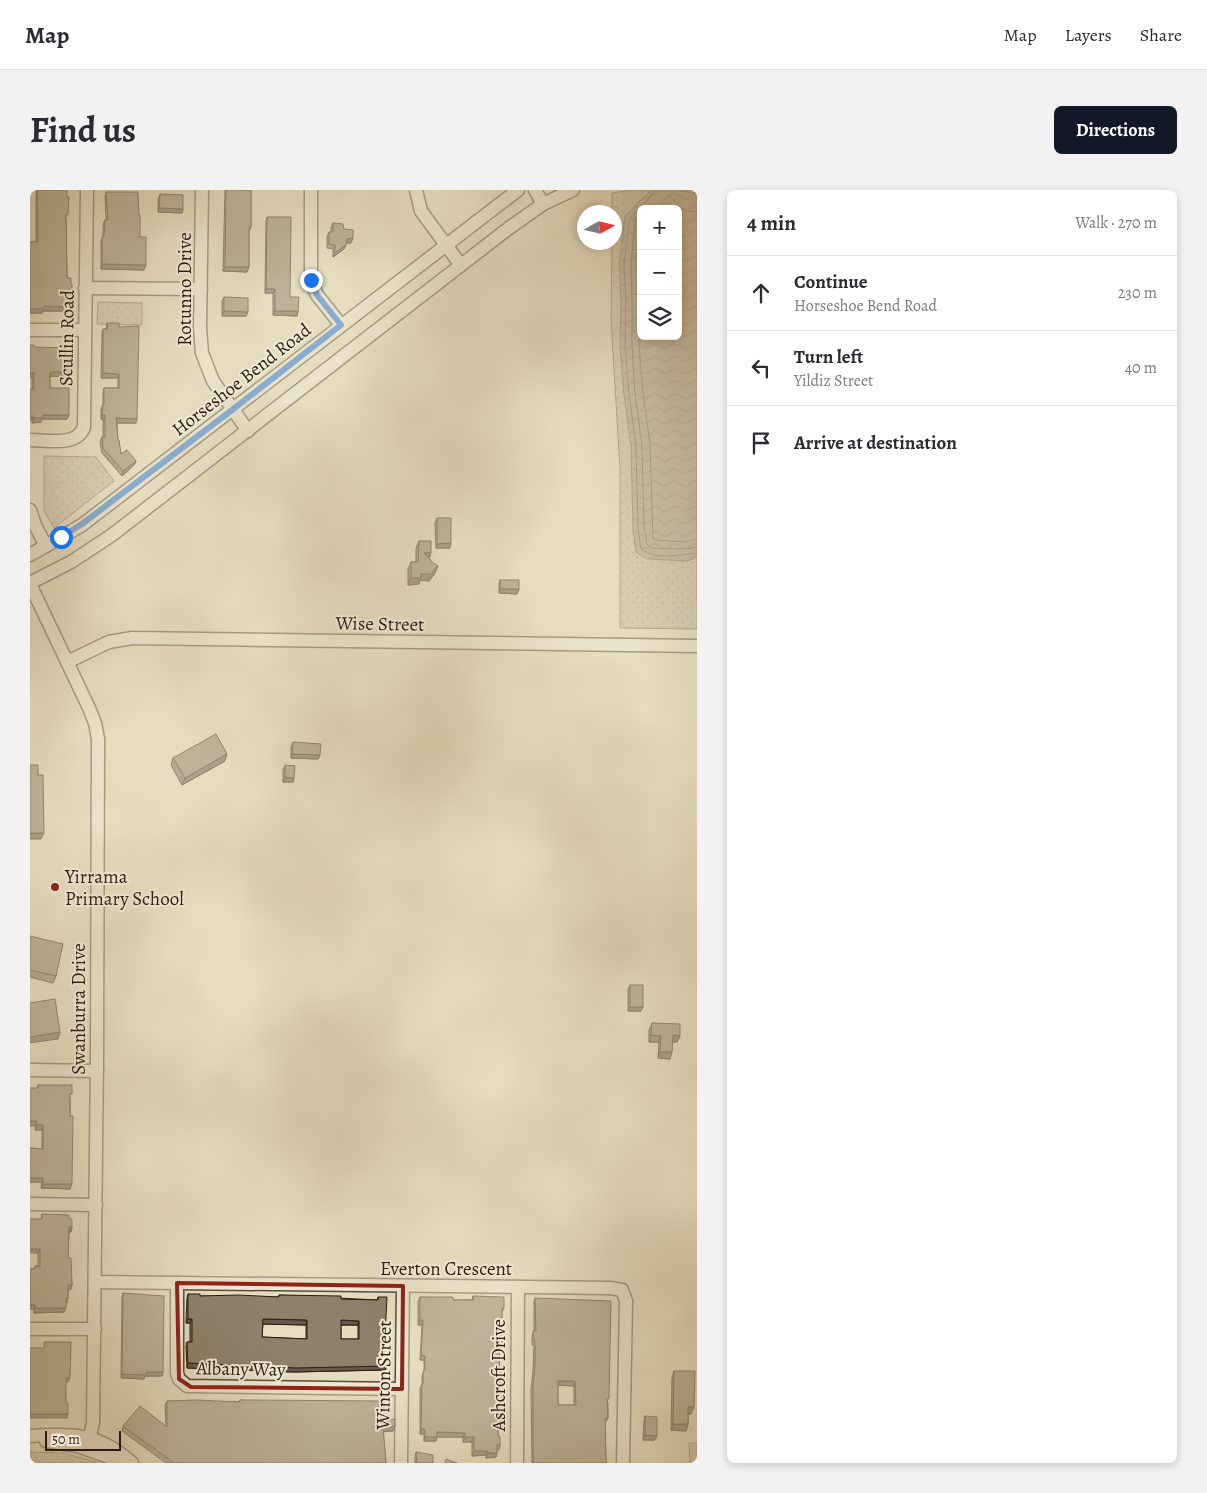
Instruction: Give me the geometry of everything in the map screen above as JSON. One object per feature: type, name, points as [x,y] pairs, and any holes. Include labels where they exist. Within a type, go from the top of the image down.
[{"type":"street","name":"Scullin Road","points":[[30,440],[68,440],[75,438],[84,427],[87,190]]},
{"type":"street","name":"Rotunno Drive","points":[[202,190],[201,342],[204,361],[212,381],[248,430]]},
{"type":"street","points":[[310,190],[311,280],[317,295],[341,325]]},
{"type":"street","points":[[416,190],[421,211],[460,264]]},
{"type":"street","name":"Horseshoe Bend Road","points":[[30,555],[82,524],[518,190]]},
{"type":"street","points":[[535,190],[543,204]]},
{"type":"street","points":[[30,584],[70,562],[112,535],[460,264],[543,204],[573,190]]},
{"type":"street","points":[[85,288],[201,289]]},
{"type":"street","points":[[30,330],[84,330]]},
{"type":"street","points":[[30,510],[35,525],[46,546]]},
{"type":"street","name":"Swanburra Drive","points":[[30,584],[93,716],[98,740],[94,1423],[89,1444]]},
{"type":"street","name":"Wise Street","points":[[67,662],[109,642],[132,638],[697,646]]},
{"type":"street","points":[[30,1070],[97,1071]]},
{"type":"street","points":[[30,1204],[96,1205]]},
{"type":"street","name":"Everton Crescent","points":[[95,1282],[610,1288],[622,1290],[626,1302],[623,1463]]},
{"type":"street","name":"Albany Way","points":[[177,1283],[177,1373],[178,1379],[187,1386],[402,1390]]},
{"type":"street","name":"Winton Street","points":[[401,1463],[403,1286]]},
{"type":"street","name":"Ashcroft Drive","points":[[517,1463],[518,1287]]},
{"type":"street","points":[[30,1329],[95,1329]]},
{"type":"street","points":[[30,1437],[68,1444],[112,1446],[132,1463]]},
{"type":"street","points":[[89,1444],[124,1463]]},
{"type":"highlighted area","points":[[177,1283],[403,1286],[402,1389],[191,1387],[179,1379]]},
{"type":"shaded area","points":[[632,190],[697,190],[697,629],[620,628],[620,468],[611,320],[612,250],[622,250],[622,205],[612,205],[612,193]]},
{"type":"shaded area","points":[[98,302],[142,303],[142,325],[97,324]]},
{"type":"shaded area","points":[[44,456],[96,457],[114,481],[54,528],[44,511]]},
{"type":"shaded area","points":[[689,1443],[697,1443],[697,1463],[690,1463]]},
{"type":"shaded area","points":[[30,1452],[64,1453],[98,1463],[30,1463]]},
{"type":"water","points":[[650,191],[697,193],[697,557],[688,561],[647,559],[636,552],[633,529],[631,446],[620,346],[621,300],[619,264],[625,216]]},
{"type":"building","points":[[37,190],[67,190],[67,197],[69,197],[68,215],[66,215],[67,278],[71,278],[72,307],[44,306],[44,309],[30,309],[30,242],[38,242]]},
{"type":"building","points":[[226,190],[251,190],[249,267],[225,267]]},
{"type":"building","points":[[106,192],[138,192],[140,237],[146,237],[146,265],[102,264],[102,236],[104,236],[105,220],[108,220]]},
{"type":"building","points":[[160,194],[183,195],[183,209],[159,208]]},
{"type":"building","points":[[267,217],[291,217],[290,297],[299,297],[298,311],[275,311],[275,289],[266,289]]},
{"type":"building","points":[[333,223],[343,224],[344,229],[353,230],[353,238],[347,239],[346,245],[335,253],[335,245],[329,244],[329,232],[333,232]]},
{"type":"building","points":[[224,297],[248,298],[248,312],[224,311]]},
{"type":"building","points":[[107,323],[119,323],[119,327],[139,326],[137,419],[116,418],[121,454],[127,450],[136,461],[123,471],[103,448],[102,437],[105,437],[105,415],[102,415],[104,388],[119,388],[119,374],[103,373],[103,329],[108,329]]},
{"type":"building","points":[[30,345],[34,345],[34,347],[70,348],[69,372],[50,372],[50,388],[69,388],[69,415],[43,415],[43,418],[30,416],[30,389],[34,389],[34,373],[30,373]]},
{"type":"building","points":[[437,518],[451,518],[451,543],[437,544]]},
{"type":"building","points":[[419,541],[431,541],[431,552],[424,553],[431,562],[438,566],[431,574],[421,574],[421,578],[411,578],[411,562],[418,562]]},
{"type":"building","points":[[500,580],[519,580],[519,589],[500,589]]},
{"type":"building","points":[[216,734],[227,754],[185,778],[173,758]]},
{"type":"building","points":[[293,742],[321,744],[320,755],[292,754]]},
{"type":"building","points":[[30,765],[38,765],[38,775],[43,775],[44,833],[30,833]]},
{"type":"building","points":[[285,765],[295,766],[294,778],[285,777]]},
{"type":"building","points":[[30,936],[63,944],[56,976],[30,970]]},
{"type":"building","points":[[630,985],[643,985],[643,1007],[630,1007]]},
{"type":"building","points":[[55,999],[60,1032],[30,1037],[30,1003]]},
{"type":"building","points":[[652,1023],[680,1024],[680,1036],[673,1035],[672,1052],[660,1052],[661,1036],[651,1035]]},
{"type":"building","points":[[38,1085],[72,1085],[70,1116],[73,1116],[72,1184],[43,1184],[43,1178],[30,1178],[30,1148],[43,1149],[43,1125],[37,1125],[37,1121],[30,1121],[30,1088],[38,1088]]},
{"type":"building","points":[[42,1214],[69,1215],[69,1219],[72,1219],[72,1227],[69,1227],[68,1258],[71,1258],[72,1284],[68,1286],[66,1308],[35,1308],[35,1305],[30,1305],[30,1269],[35,1269],[35,1266],[40,1267],[40,1249],[30,1249],[30,1219],[42,1219]]},
{"type":"building","points":[[123,1293],[164,1296],[163,1372],[146,1372],[146,1375],[122,1374]]},
{"type":"building","points":[[188,1294],[200,1294],[200,1296],[341,1296],[341,1299],[378,1300],[378,1297],[387,1297],[384,1356],[387,1356],[387,1366],[296,1368],[188,1363],[187,1342],[192,1342],[192,1319],[188,1319]],"holes":[[[263,1319],[307,1320],[307,1339],[262,1337]],[[341,1320],[359,1321],[359,1339],[341,1339]]]},
{"type":"building","points":[[473,1296],[504,1297],[504,1308],[502,1308],[502,1342],[500,1342],[499,1358],[501,1398],[499,1398],[498,1436],[500,1436],[500,1445],[497,1445],[497,1453],[474,1451],[474,1437],[465,1437],[465,1433],[437,1432],[437,1437],[425,1437],[425,1429],[421,1429],[425,1356],[421,1355],[423,1320],[420,1320],[420,1297],[453,1297],[453,1300],[473,1300]]},
{"type":"building","points":[[535,1298],[611,1301],[609,1399],[607,1399],[608,1418],[605,1418],[606,1463],[533,1463],[535,1340],[533,1340],[533,1331],[536,1331]],"holes":[[[558,1381],[575,1381],[576,1405],[558,1405]]]},
{"type":"building","points":[[44,1342],[71,1342],[70,1378],[66,1378],[68,1414],[30,1414],[30,1348],[44,1348]]},
{"type":"building","points":[[674,1371],[695,1371],[694,1407],[688,1407],[688,1424],[673,1424]]},
{"type":"building","points":[[240,1400],[384,1401],[384,1420],[395,1419],[395,1426],[383,1427],[386,1463],[174,1463],[123,1426],[140,1406],[167,1427],[167,1401],[240,1402]]},
{"type":"building","points":[[645,1416],[657,1417],[657,1436],[645,1435]]},
{"type":"building","points":[[416,1452],[433,1455],[433,1463],[417,1463]]},
{"type":"building","points":[[446,1459],[457,1463],[445,1463]]},
{"type":"place","name":"Yirrama Primary School","points":[[55,887]]},
{"type":"route","points":[[61,537],[82,524],[341,325],[317,295],[311,280]]}]
